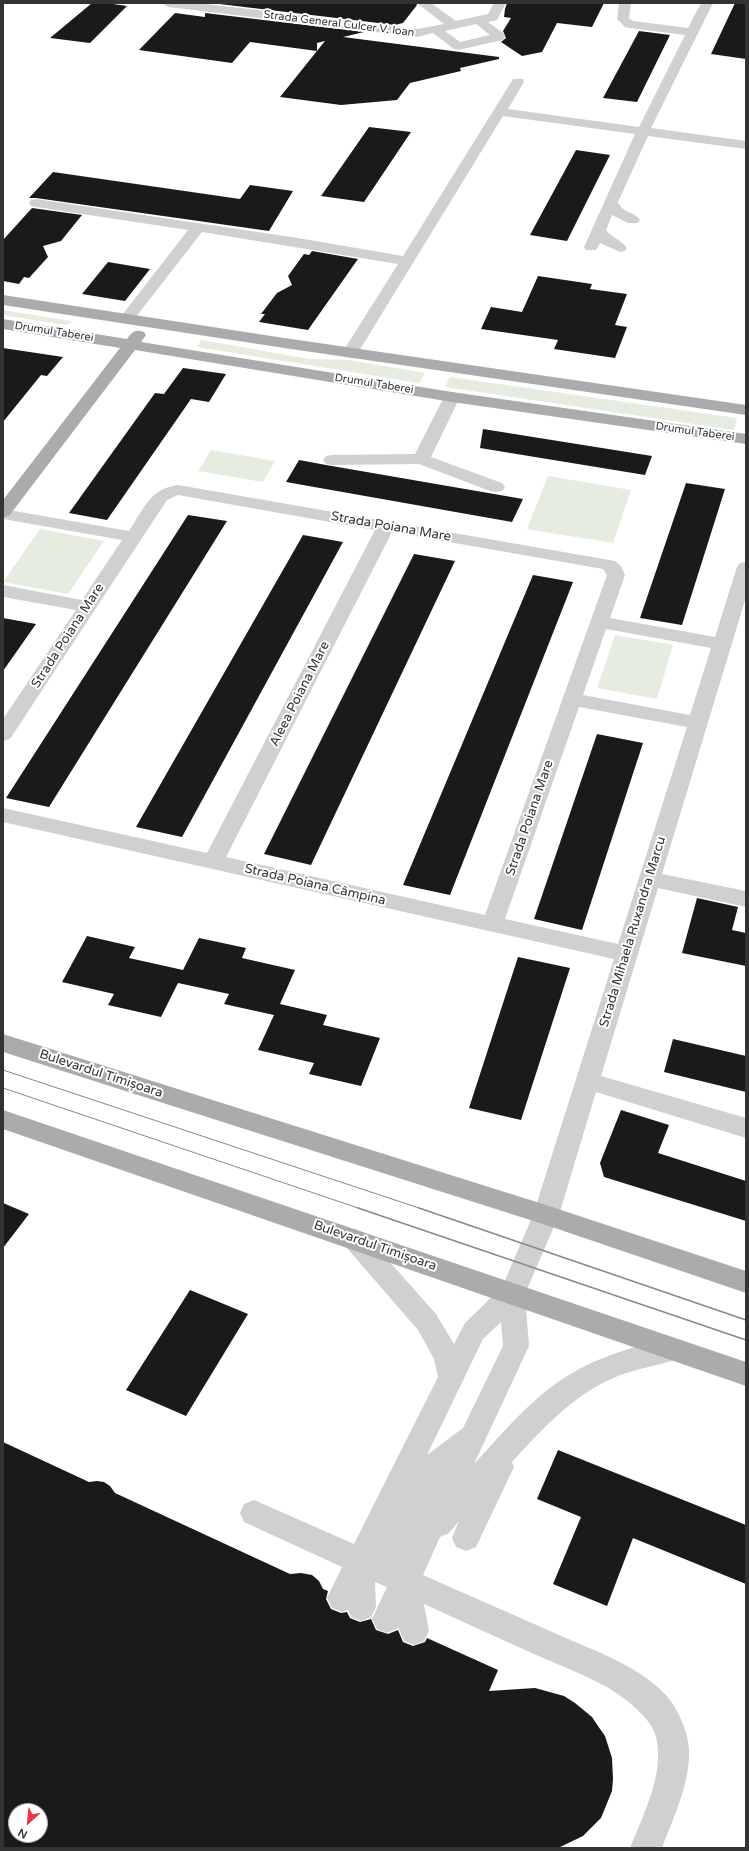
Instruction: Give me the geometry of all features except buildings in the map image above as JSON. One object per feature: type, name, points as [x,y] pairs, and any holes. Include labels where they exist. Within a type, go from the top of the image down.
[{"type":"main road","name":"Drumul Taberei","points":[[3,300],[746,410]]},
{"type":"main road","points":[[3,513],[9,496],[131,345],[147,322]]},
{"type":"main road","name":"Drumul Taberei","points":[[3,324],[452,397],[746,439]]},
{"type":"main road","name":"Bulevardul Timișoara","points":[[3,1043],[546,1215],[746,1282]]},
{"type":"main road","name":"Bulevardul Timișoara","points":[[3,1119],[746,1374]]},
{"type":"street","name":"Strada General Culcer V. Ioan","points":[[168,3],[417,33],[480,21],[493,17],[500,3]]},
{"type":"street","points":[[235,11],[253,3]]},
{"type":"street","points":[[424,3],[455,26]]},
{"type":"street","points":[[625,3],[623,19],[629,24],[691,32]]},
{"type":"street","points":[[591,247],[691,32],[707,3]]},
{"type":"street","points":[[436,30],[458,46],[499,37],[480,21]]},
{"type":"street","points":[[350,352],[518,82]]},
{"type":"street","points":[[500,112],[746,145]]},
{"type":"street","points":[[611,202],[615,211],[632,220]]},
{"type":"street","points":[[36,203],[198,227],[407,261]]},
{"type":"street","points":[[126,319],[198,227]]},
{"type":"street","points":[[598,230],[606,240],[620,248]]},
{"type":"street","points":[[421,459],[452,397]]},
{"type":"street","points":[[332,460],[421,459],[496,487]]},
{"type":"street","name":"Strada Poiana Mare","points":[[3,734],[161,496],[171,491],[178,490],[609,566],[615,570],[616,575],[492,925]]},
{"type":"street","points":[[3,513],[133,537]]},
{"type":"street","name":"Aleea Poiana Mare","points":[[213,862],[386,526]]},
{"type":"street","name":"Strada Mihaela Ruxandra Marcu","points":[[512,1294],[546,1215],[722,644],[743,584]]},
{"type":"street","points":[[3,591],[87,607]]},
{"type":"street","points":[[600,622],[722,644]]},
{"type":"street","points":[[572,699],[698,723]]},
{"type":"street","name":"Strada Poiana Câmpina","points":[[3,816],[626,954]]},
{"type":"street","points":[[650,879],[746,899]]},
{"type":"street","points":[[588,1081],[746,1128]]},
{"type":"street","points":[[355,1240],[427,1322],[447,1357],[451,1376]]},
{"type":"street","points":[[352,1603],[360,1561],[474,1331],[512,1294]]},
{"type":"street","points":[[387,1619],[516,1346],[512,1294]]},
{"type":"street","points":[[423,1542],[511,1444],[551,1404],[580,1382],[608,1368],[635,1358],[674,1349]]},
{"type":"street","points":[[432,1416],[434,1466]]},
{"type":"street","points":[[390,1553],[434,1466],[474,1435]]},
{"type":"street","points":[[466,1538],[511,1444]]},
{"type":"street","points":[[254,1513],[612,1674],[635,1689],[655,1706],[668,1726],[674,1753],[672,1777],[646,1848]]},
{"type":"street","points":[[405,1581],[414,1631]]},
{"type":"shaded area","points":[[3,310],[72,322],[66,325],[3,315]]},
{"type":"shaded area","points":[[201,340],[310,359],[348,360],[425,373],[419,383],[197,347]]},
{"type":"shaded area","points":[[450,377],[737,418],[734,430],[445,387]]},
{"type":"shaded area","points":[[211,450],[275,461],[263,482],[198,471]]},
{"type":"shaded area","points":[[548,476],[631,490],[613,543],[527,529]]},
{"type":"shaded area","points":[[40,529],[104,541],[68,594],[3,582]]},
{"type":"shaded area","points":[[615,635],[673,645],[657,699],[597,688]]},
{"type":"tram line","points":[[3,1070],[419,1208]]},
{"type":"tram line","points":[[3,1088],[361,1209]]},
{"type":"tram line","points":[[358,1208],[746,1340]]},
{"type":"tram line","points":[[419,1208],[746,1320]]}]
